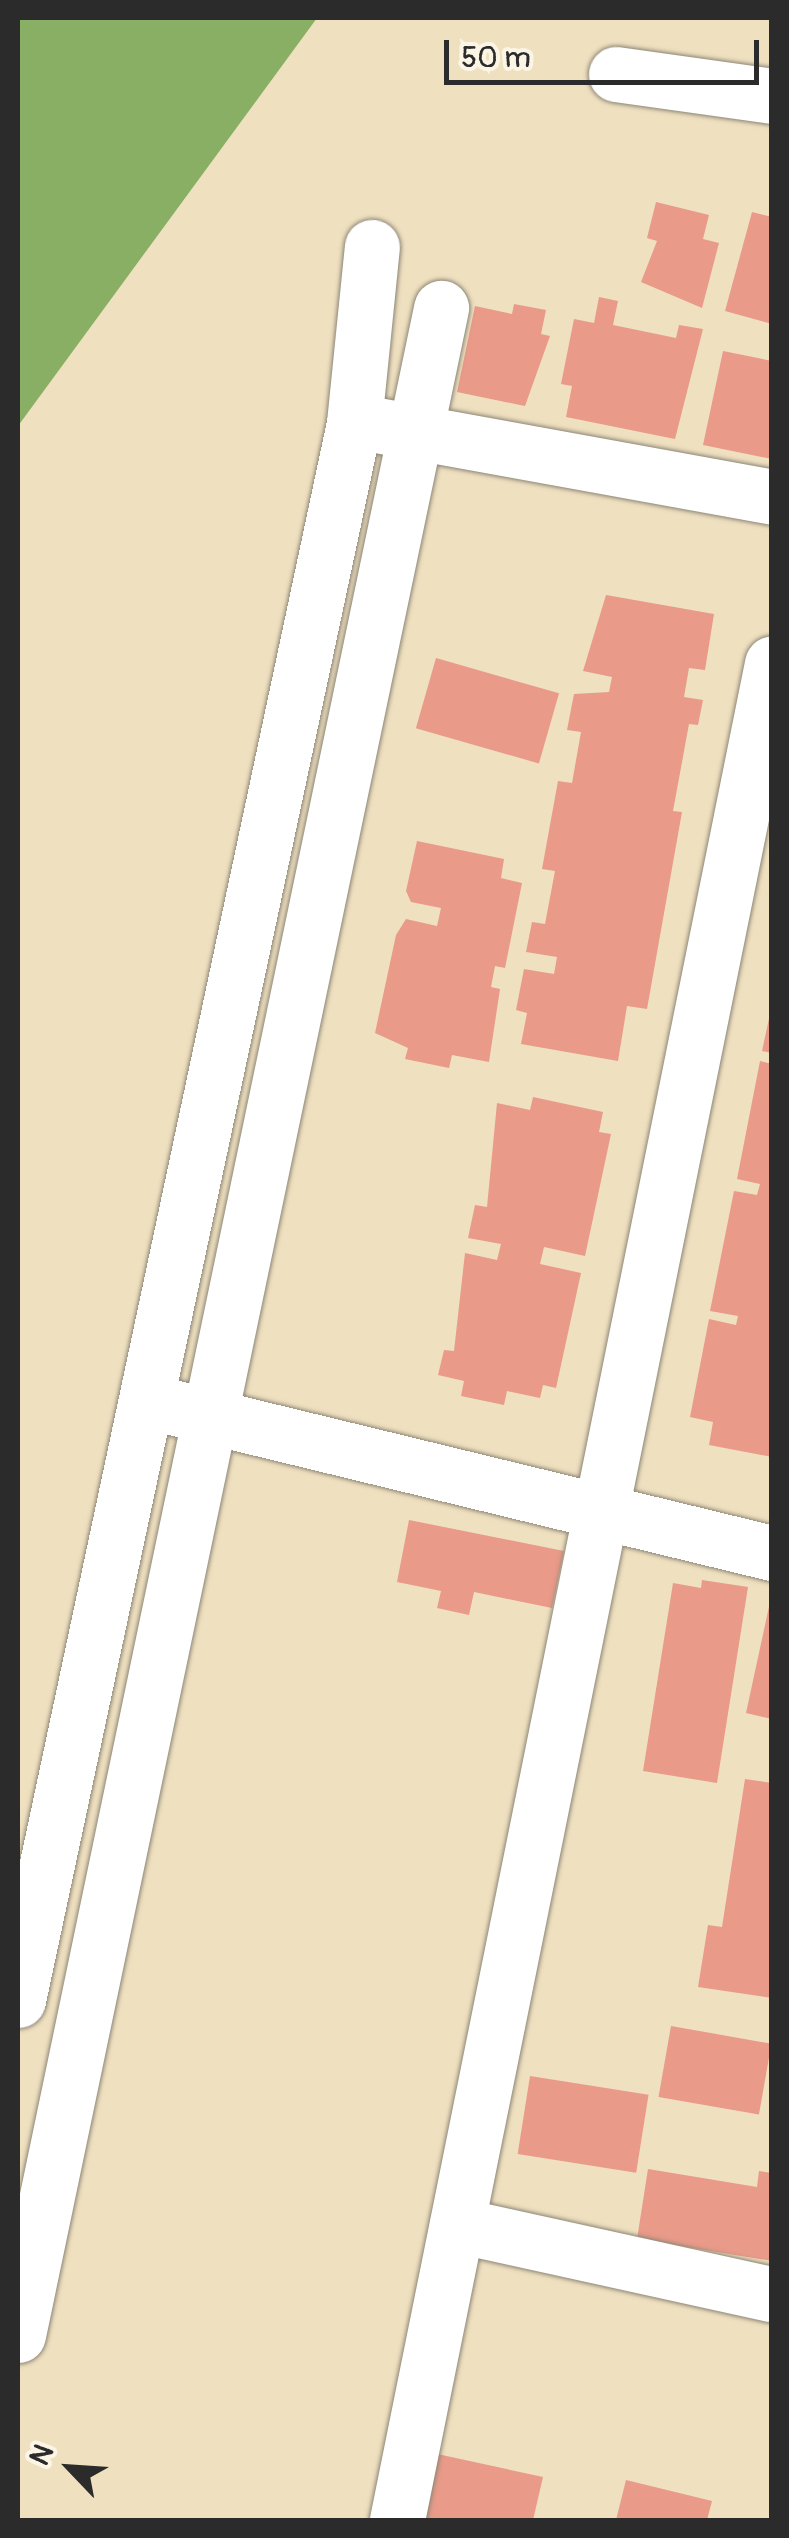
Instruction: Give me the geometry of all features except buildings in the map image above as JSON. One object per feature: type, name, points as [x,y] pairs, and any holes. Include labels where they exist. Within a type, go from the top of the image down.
[{"type":"street","points":[[616,74],[772,96]]},
{"type":"street","points":[[18,2000],[151,1401],[354,423],[372,246]]},
{"type":"street","points":[[18,2336],[440,308]]},
{"type":"street","points":[[354,423],[772,497]]},
{"type":"street","points":[[397,2520],[772,664]]},
{"type":"street","points":[[151,1401],[772,1554]]},
{"type":"street","points":[[458,2224],[772,2294]]},
{"type":"green space","points":[[18,18],[317,18],[18,426]]}]
